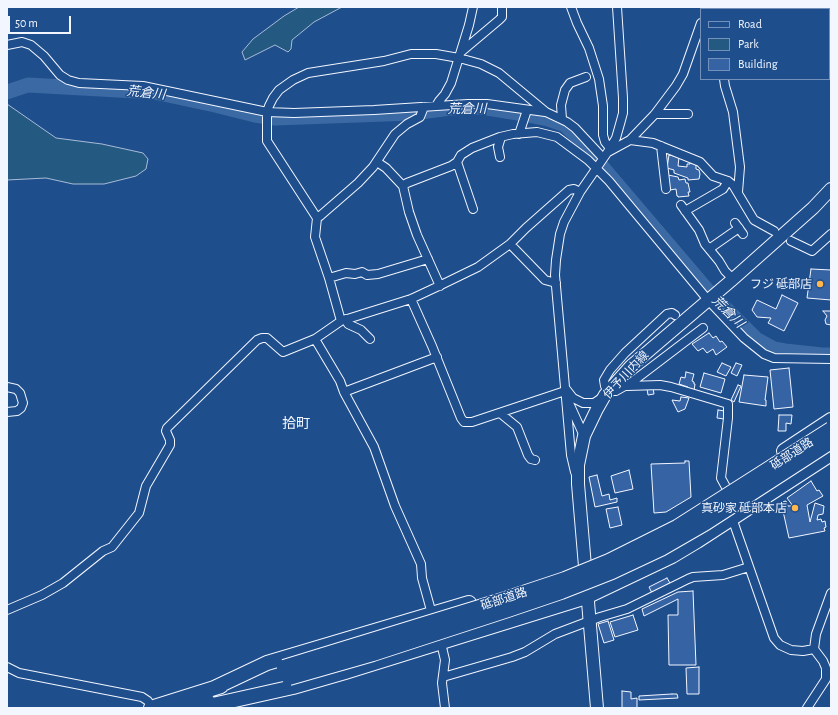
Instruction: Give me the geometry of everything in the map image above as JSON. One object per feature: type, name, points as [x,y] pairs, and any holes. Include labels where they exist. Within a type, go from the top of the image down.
[{"type":"highway","points":[[212,689],[245,672],[273,661],[554,577],[584,566],[674,522],[727,489],[831,420]]},
{"type":"highway","name":"砥部道路","points":[[185,708],[565,579],[609,561],[677,527],[831,429]]},
{"type":"highway","name":"砥部道路","points":[[151,708],[212,689],[373,654],[561,592],[612,572],[661,549],[706,523],[831,442]]},
{"type":"highway","points":[[200,708],[293,687],[441,643],[586,597],[672,556],[831,454]]},
{"type":"highway","points":[[432,614],[441,643]]},
{"type":"main road","name":"伊予川内線","points":[[597,708],[586,597],[578,484],[578,465],[584,436],[607,393],[631,366],[731,281],[813,208],[831,189]]},
{"type":"street","points":[[436,106],[438,101],[445,94],[460,55],[473,12],[473,7]]},
{"type":"street","points":[[460,55],[502,17],[502,7]]},
{"type":"street","points":[[571,7],[580,30],[590,48],[599,79],[603,106],[603,135],[605,142],[603,159]]},
{"type":"street","points":[[578,484],[571,455],[556,283],[556,260],[560,234],[564,222],[580,192],[616,138],[623,113],[623,84],[617,7]]},
{"type":"street","points":[[403,186],[407,183],[451,166],[457,162],[461,155],[472,148],[501,137],[519,134],[538,132],[557,137],[588,160],[603,159],[630,140],[655,114],[676,86],[683,74],[700,26]]},
{"type":"street","points":[[7,45],[22,42],[30,45],[44,56],[60,75],[68,80],[79,83],[143,86],[267,112],[308,113],[487,104],[546,112]]},
{"type":"street","points":[[370,339],[361,330],[343,320],[315,237],[316,218],[267,141],[267,112],[273,98],[279,90],[297,77],[308,73],[384,61],[411,54],[460,55],[499,73],[546,112],[562,119],[575,128],[603,159],[623,197],[744,338],[764,354],[774,358],[831,359]]},
{"type":"street","points":[[562,119],[561,105],[565,90],[570,83],[586,77]]},
{"type":"street","points":[[724,80],[733,112],[740,167],[738,192]]},
{"type":"street","points":[[316,218],[358,183],[377,162],[395,134],[407,124],[420,118],[424,107]]},
{"type":"street","points":[[519,134],[527,110]]},
{"type":"street","points":[[655,114],[688,114]]},
{"type":"street","points":[[500,157],[498,147],[501,137]]},
{"type":"street","points":[[630,140],[653,143],[682,155],[695,158],[713,176],[728,181],[733,185],[754,220],[774,231]]},
{"type":"street","points":[[662,146],[666,189]]},
{"type":"street","points":[[377,162],[386,168],[403,186],[409,212],[440,286]]},
{"type":"street","points":[[457,162],[473,209]]},
{"type":"street","points":[[728,181],[724,189],[683,208],[699,230],[705,244],[731,281]]},
{"type":"street","points":[[7,610],[42,595],[62,583],[103,551],[112,546],[139,514],[146,486],[170,445],[170,440],[166,431],[167,428],[257,340],[267,338],[283,352],[315,338],[343,320],[411,299],[440,286],[478,267],[510,244],[569,190],[574,189],[580,192]]},
{"type":"street","points":[[709,249],[739,228]]},
{"type":"street","points":[[791,241],[812,251],[831,234]]},
{"type":"street","points":[[510,244],[546,280],[556,283]]},
{"type":"street","points":[[329,278],[346,273],[355,274],[362,272],[368,275],[378,274],[428,259]]},
{"type":"street","points":[[411,299],[464,422],[472,422],[566,391]]},
{"type":"street","points":[[607,393],[604,380],[610,370],[625,353],[667,314],[672,313],[675,315]]},
{"type":"street","points":[[566,391],[573,398],[583,403],[594,403],[600,400],[607,393],[616,391],[624,386],[691,332],[703,328]]},
{"type":"street","points":[[315,338],[340,381],[344,392],[374,447],[395,506],[421,564],[422,578],[432,614]]},
{"type":"street","points":[[344,392],[437,357]]},
{"type":"street","points":[[624,386],[665,386],[728,404],[728,418],[721,478],[727,489]]},
{"type":"street","points":[[7,387],[16,389],[20,393],[23,403],[21,408],[17,411],[7,412]]},
{"type":"street","points":[[566,391],[584,436]]},
{"type":"street","points":[[500,413],[517,428],[528,455],[531,459],[535,460]]},
{"type":"street","points":[[732,518],[774,638],[780,645],[790,650],[803,651],[814,649]]},
{"type":"street","points":[[443,677],[525,652],[555,634],[639,604],[693,577],[723,575],[749,567]]},
{"type":"street","points":[[807,708],[829,682],[823,661],[814,649],[816,634],[831,595]]},
{"type":"street","points":[[441,643],[445,660],[442,683],[445,708]]},
{"type":"street","points":[[7,667],[19,673],[142,697],[148,701],[151,708]]},
{"type":"green space","points":[[299,7],[342,7],[314,22],[292,40],[291,49],[288,52],[275,45],[245,60],[242,52],[253,39]]},
{"type":"green space","points":[[7,104],[56,138],[102,144],[143,153],[148,159],[146,169],[136,176],[104,184],[73,184],[46,178],[7,180]]},
{"type":"building","points":[[669,155],[679,157],[678,166],[687,167],[687,164],[696,163],[696,169],[699,170],[700,174],[699,179],[688,180],[688,178],[674,173],[674,170],[667,168]]},
{"type":"building","points":[[668,175],[678,177],[679,180],[685,179],[686,183],[688,183],[690,192],[688,192],[689,196],[678,197],[676,189],[670,190]]},
{"type":"building","name":"フジ 砥部店","points":[[811,269],[831,270],[831,300],[807,298]]},
{"type":"building","points":[[782,295],[798,303],[784,331],[768,323],[771,318],[757,317],[752,310],[757,300],[776,309]]},
{"type":"building","points":[[823,311],[831,311],[831,325],[826,324],[825,320],[827,316]]},
{"type":"building","points":[[709,333],[713,338],[716,336],[720,342],[722,341],[727,347],[716,355],[713,349],[707,353],[703,348],[698,351],[692,344]]},
{"type":"building","points":[[722,363],[731,367],[726,376],[717,372]]},
{"type":"building","points":[[736,363],[742,365],[737,376],[731,373]]},
{"type":"building","points":[[789,368],[793,407],[774,409],[770,370]]},
{"type":"building","points":[[686,372],[694,374],[692,381],[695,384],[694,391],[679,384],[681,377],[685,378]]},
{"type":"building","points":[[704,373],[725,379],[721,393],[700,387]]},
{"type":"building","points":[[744,375],[768,377],[765,400],[766,406],[739,402]]},
{"type":"building","points":[[738,385],[741,386],[734,402],[731,400]]},
{"type":"building","points":[[653,388],[654,394],[648,395],[647,389]]},
{"type":"building","points":[[681,397],[689,398],[685,409],[678,412],[672,400],[680,401]]},
{"type":"building","points":[[718,410],[725,411],[724,419],[717,418]]},
{"type":"building","points":[[779,415],[792,415],[791,424],[786,423],[786,431],[778,431]]},
{"type":"building","points":[[685,461],[689,461],[691,497],[666,512],[654,513],[651,464],[685,463]]},
{"type":"building","points":[[629,470],[633,489],[615,493],[611,476]]},
{"type":"building","points":[[597,475],[602,496],[609,494],[610,500],[617,498],[617,502],[595,507],[589,477]]},
{"type":"building","name":"真砂家 砥部本店","points":[[811,481],[817,491],[819,490],[823,496],[807,505],[810,522],[815,503],[824,506],[823,514],[818,515],[817,520],[821,519],[822,522],[825,521],[825,531],[789,538],[781,502],[786,501],[788,506],[793,506],[787,498]]},
{"type":"building","points":[[618,507],[622,525],[610,528],[606,509]]},
{"type":"building","points":[[667,578],[670,583],[652,593],[649,587]]},
{"type":"building","points":[[693,591],[696,665],[669,665],[668,615],[678,615],[678,599],[644,616],[642,609],[678,592]]},
{"type":"building","points":[[633,615],[638,630],[615,637],[610,622]]},
{"type":"building","points":[[608,621],[614,640],[604,643],[598,624]]},
{"type":"building","points":[[699,667],[699,694],[687,694],[686,668]]},
{"type":"building","points":[[622,691],[631,692],[631,699],[637,698],[637,708],[622,708]]},
{"type":"building","points":[[677,694],[678,698],[639,700],[639,696]]},
{"type":"waterway","name":"荒倉川","points":[[7,92],[28,85],[154,92],[255,115],[275,118],[412,113],[451,108],[481,107],[548,119],[565,125],[584,143],[604,169],[708,291],[756,339],[774,349],[831,355]]},
{"type":"place","name":"フジ 砥部店","points":[[820,284]]},
{"type":"place","name":"真砂家 砥部本店","points":[[795,508]]},
{"type":"district","name":"拾町","points":[[296,424]]}]
